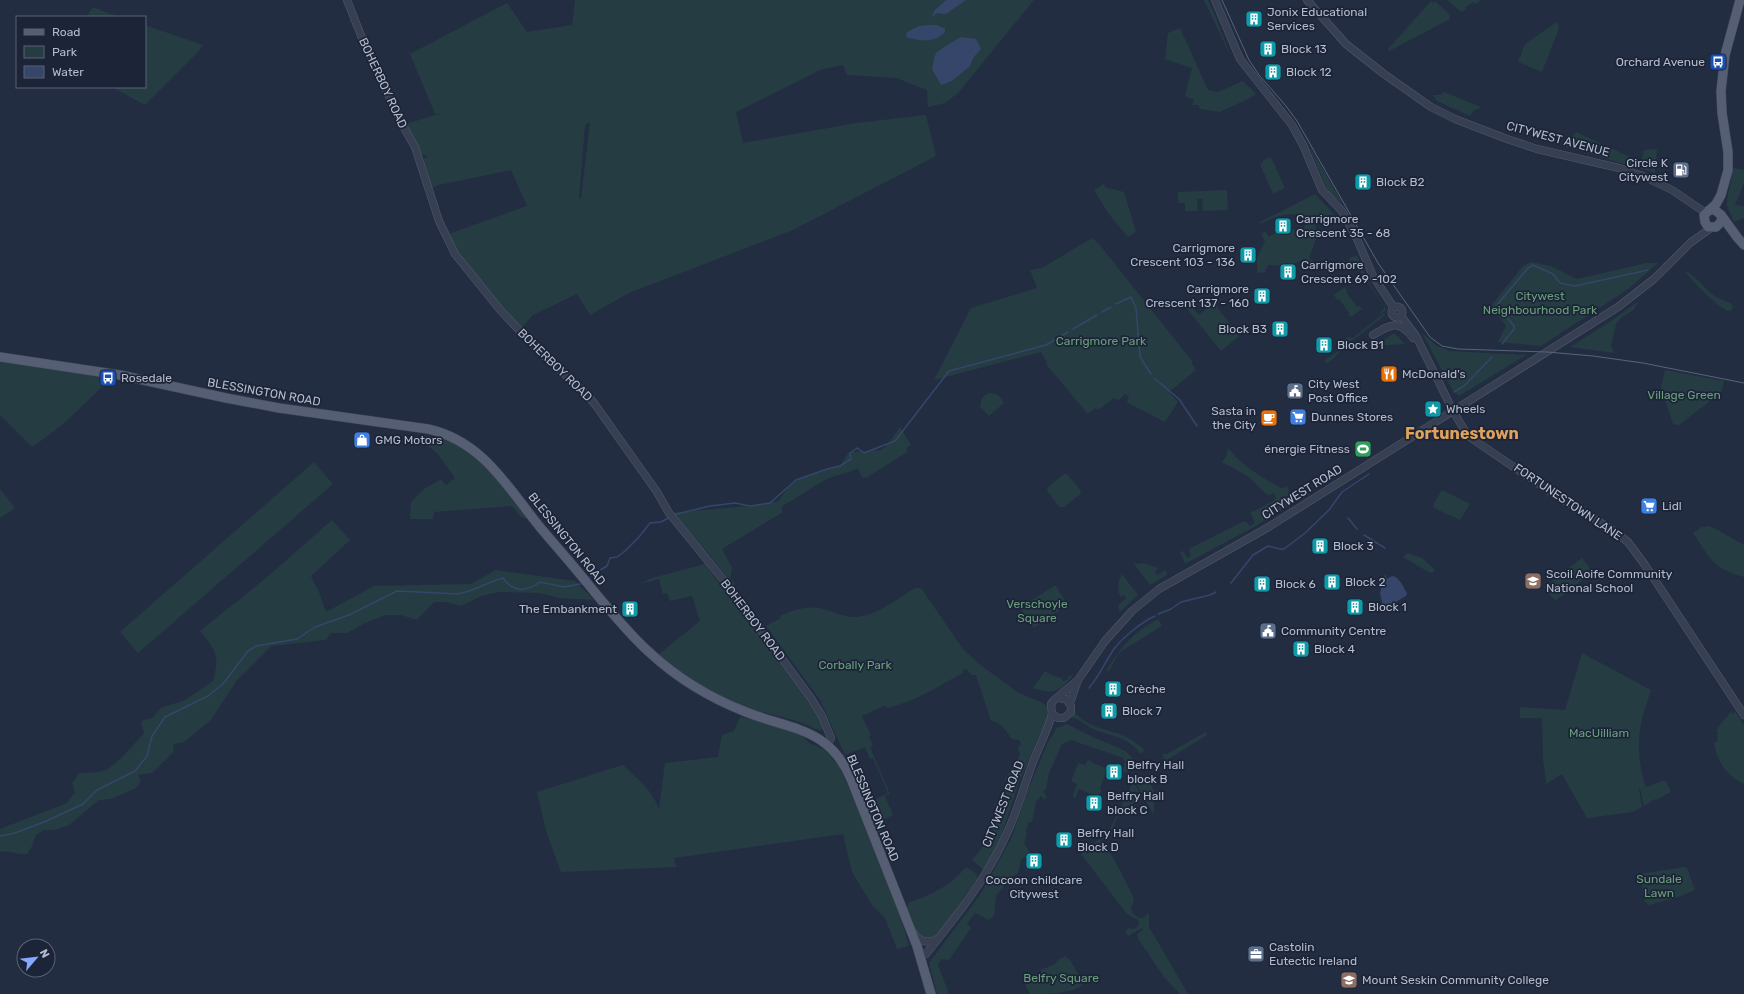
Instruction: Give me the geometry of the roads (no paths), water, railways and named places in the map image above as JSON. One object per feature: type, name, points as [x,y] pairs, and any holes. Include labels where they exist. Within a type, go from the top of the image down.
[{"type":"main road","name":"CITYWEST ROAD","points":[[1721,195],[1722,221],[1709,220],[1725,183],[1728,162],[1721,91],[1725,55],[1740,0]]},
{"type":"main road","name":"CITYWEST ROAD","points":[[1734,22],[1744,10]]},
{"type":"main road","points":[[1709,220],[1715,210],[1721,214]]},
{"type":"main road","name":"CITYWEST AVENUE","points":[[1721,214],[1744,245]]},
{"type":"main road","name":"CITYWEST AVENUE","points":[[1709,220],[1737,237]]},
{"type":"main road","name":"BLESSINGTON ROAD","points":[[0,357],[120,374],[219,397],[279,408],[399,424],[443,432],[456,437],[496,471],[610,611],[643,647],[677,675],[698,689],[746,713],[800,729],[828,745],[838,755],[846,769],[909,925],[931,994]]},
{"type":"street","name":"BOHERBOY ROAD","points":[[347,0],[362,38],[402,124],[415,147],[439,220],[455,254],[501,311],[540,352],[582,390],[594,403],[657,492],[671,516],[730,588],[818,709],[831,738],[828,745]]},
{"type":"street","name":"FORTUNESTOWN LANE","points":[[1215,0],[1240,59],[1292,125],[1303,145],[1322,190],[1342,211],[1357,239],[1373,276],[1394,308],[1400,308],[1402,310],[1401,316],[1416,336],[1453,411],[1465,431],[1480,445],[1580,511],[1611,529],[1628,542],[1645,565],[1744,715]]},
{"type":"street","name":"CITYWEST AVENUE","points":[[1301,0],[1325,26],[1330,28],[1346,44],[1375,67],[1439,111],[1507,139],[1537,149],[1619,168],[1637,174],[1672,190],[1709,220]]},
{"type":"street","name":"CITYWEST AVENUE","points":[[1307,0],[1328,23],[1330,28]]},
{"type":"street","name":"CITYWEST ROAD","points":[[1070,703],[1078,680],[1105,640],[1141,603],[1159,589],[1267,528],[1618,307],[1654,279],[1690,243],[1709,220]]},
{"type":"street","points":[[1373,335],[1392,325],[1402,326],[1409,334],[1428,364],[1433,368]]},
{"type":"street","name":"CITYWEST ROAD","points":[[1057,698],[1078,680]]},
{"type":"street","points":[[1057,698],[1066,699],[1070,703],[1071,709],[1069,714],[1061,718],[1052,714],[1051,704],[1057,698]]},
{"type":"street","name":"CITYWEST ROAD","points":[[920,956],[926,954],[968,902],[1002,844],[1052,714]]},
{"type":"street","name":"CITYWEST ROAD","points":[[1044,734],[1061,718]]},
{"type":"street","points":[[909,925],[914,934],[923,942],[930,942],[938,939]]},
{"type":"water","points":[[946,0],[966,0],[946,14],[937,13],[932,17],[934,11]]},
{"type":"water","points":[[937,25],[945,29],[945,32],[931,40],[916,40],[906,37],[907,32],[919,26]]},
{"type":"water","points":[[961,37],[976,39],[981,49],[973,58],[970,66],[952,81],[941,85],[932,69],[936,53]]},
{"type":"water","points":[[1393,576],[1399,581],[1407,593],[1406,596],[1387,607],[1383,607],[1380,593],[1383,580]]},
{"type":"waterway","points":[[1502,344],[1514,329],[1514,326],[1497,305],[1528,268],[1533,265],[1553,274],[1560,283],[1575,286],[1648,270]]},
{"type":"waterway","points":[[1116,304],[1131,297],[1136,308],[1140,357],[1151,374]]},
{"type":"waterway","points":[[1102,312],[1111,307]]},
{"type":"waterway","points":[[1073,329],[1097,315]]},
{"type":"waterway","points":[[673,515],[710,506],[735,503],[750,506],[770,503],[796,480],[840,466],[851,459],[850,453],[857,448],[864,453],[895,441],[949,371],[1046,345],[1068,332]]},
{"type":"waterway","points":[[1454,392],[1464,386],[1492,357]]},
{"type":"waterway","points":[[1154,378],[1179,399],[1197,426]]},
{"type":"waterway","points":[[1231,583],[1253,555],[1268,546],[1284,549],[1305,533],[1329,510],[1342,492],[1369,474]]},
{"type":"waterway","points":[[590,576],[607,566],[610,558],[617,557],[625,551],[650,523],[661,522],[670,517]]},
{"type":"waterway","points":[[1348,518],[1357,529]]},
{"type":"waterway","points":[[1364,535],[1385,548]]},
{"type":"waterway","points":[[0,836],[15,833],[44,822],[83,804],[97,790],[135,771],[147,756],[152,736],[165,717],[208,696],[223,684],[248,651],[256,646],[297,639],[315,627],[349,615],[397,591],[458,594],[503,578],[511,586],[520,589],[530,588],[540,582],[564,587],[580,584]]},
{"type":"waterway","points":[[1158,614],[1171,609],[1181,602],[1210,595],[1216,592]]},
{"type":"waterway","points":[[1089,688],[1111,654],[1127,635],[1155,616]]},
{"type":"tram line","points":[[1222,0],[1249,60],[1259,75],[1297,121],[1378,263],[1430,337],[1442,346],[1458,349],[1547,352],[1593,356],[1643,363],[1744,383]]},
{"type":"place","name":"Jonix Educational Services","points":[[1254,19]]},
{"type":"place","name":"Block 13","points":[[1268,49]]},
{"type":"place","name":"Orchard Avenue","points":[[1718,62]]},
{"type":"place","name":"Block 12","points":[[1273,72]]},
{"type":"place","name":"Circle K Citywest","points":[[1681,170]]},
{"type":"place","name":"Block B2","points":[[1363,182]]},
{"type":"place","name":"Carrigmore Crescent 35 - 68","points":[[1283,226]]},
{"type":"place","name":"Carrigmore Crescent 103 - 136","points":[[1248,255]]},
{"type":"place","name":"Carrigmore Crescent 69 -102","points":[[1288,272]]},
{"type":"place","name":"Carrigmore Crescent 137 - 160","points":[[1262,296]]},
{"type":"place","name":"Block B3","points":[[1280,329]]},
{"type":"place","name":"Block B1","points":[[1324,345]]},
{"type":"place","name":"McDonald's","points":[[1389,374]]},
{"type":"place","name":"Rosedale","points":[[108,378]]},
{"type":"place","name":"City West Post Office","points":[[1295,391]]},
{"type":"place","name":"Wheels","points":[[1433,409]]},
{"type":"place","name":"Dunnes Stores","points":[[1298,417]]},
{"type":"place","name":"Sasta in the City","points":[[1269,418]]},
{"type":"place","name":"GMG Motors","points":[[362,440]]},
{"type":"place","name":"énergie Fitness","points":[[1363,449]]},
{"type":"place","name":"Lidl","points":[[1649,506]]},
{"type":"place","name":"Block 3","points":[[1320,546]]},
{"type":"place","name":"Scoil Aoife Community National School","points":[[1533,581]]},
{"type":"place","name":"Block 2","points":[[1332,582]]},
{"type":"place","name":"Block 6","points":[[1262,584]]},
{"type":"place","name":"Block 1","points":[[1355,607]]},
{"type":"place","name":"The Embankment","points":[[630,609]]},
{"type":"place","name":"Community Centre","points":[[1268,631]]},
{"type":"place","name":"Block 4","points":[[1301,649]]},
{"type":"place","name":"Crèche","points":[[1113,689]]},
{"type":"place","name":"Block 7","points":[[1109,711]]},
{"type":"place","name":"Belfry Hall block B","points":[[1114,772]]},
{"type":"place","name":"Belfry Hall block C","points":[[1094,803]]},
{"type":"place","name":"Belfry Hall Block D","points":[[1064,840]]},
{"type":"place","name":"Cocoon childcare Citywest","points":[[1034,861]]},
{"type":"place","name":"Castolin Eutectic Ireland","points":[[1256,954]]},
{"type":"place","name":"Mount Seskin Community College","points":[[1349,980]]},
{"type":"district","name":"Fortunestown","points":[[1462,433]]},
{"type":"park label","name":"Citywest Neighbourhood Park","points":[[1540,303]]},
{"type":"park label","name":"Carrigmore Park","points":[[1101,341]]},
{"type":"park label","name":"Village Green","points":[[1684,395]]},
{"type":"park label","name":"Verschoyle Square","points":[[1037,611]]},
{"type":"park label","name":"Corbally Park","points":[[855,665]]},
{"type":"park label","name":"MacUilliam","points":[[1599,733]]},
{"type":"park label","name":"Sundale Lawn","points":[[1659,886]]},
{"type":"park label","name":"Belfry Square","points":[[1061,978]]}]
